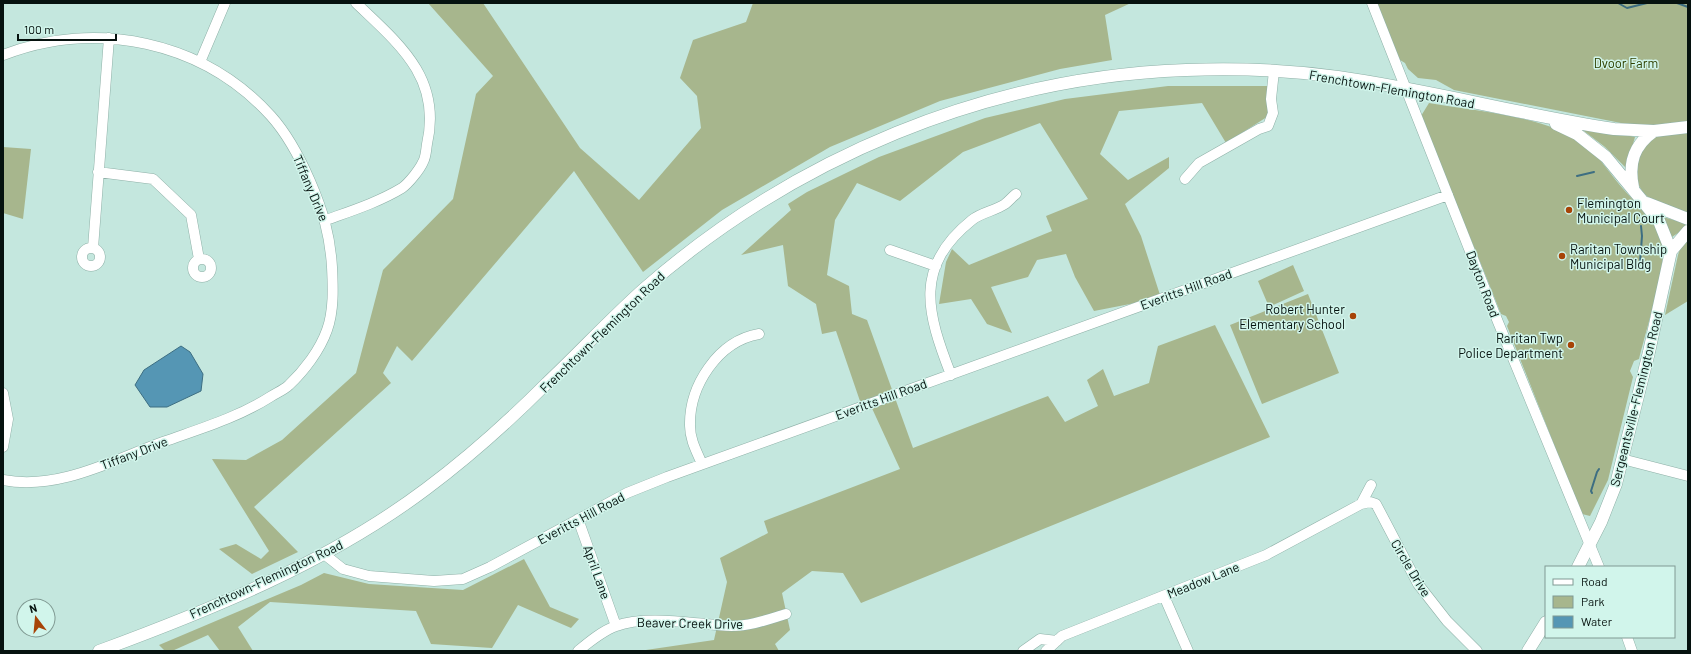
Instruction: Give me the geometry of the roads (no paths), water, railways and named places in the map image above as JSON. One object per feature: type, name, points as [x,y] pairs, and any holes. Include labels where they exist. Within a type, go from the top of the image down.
[{"type":"main road","name":"Frenchtown-Flemington Road","points":[[99,651],[218,604],[324,554],[407,503],[473,452],[520,411],[630,301],[704,240],[767,198],[831,162],[874,142],[926,121],[981,103],[1055,85],[1148,72],[1214,69],[1274,71],[1337,77],[1614,129],[1654,131],[1688,127]]},
{"type":"main road","name":"Frenchtown-Flemington Road","points":[[1535,115],[1573,131],[1592,144],[1606,157],[1646,203]]},
{"type":"main road","points":[[1633,187],[1631,172],[1633,155],[1644,138],[1654,131]]},
{"type":"main road","points":[[1646,203],[1688,219]]},
{"type":"main road","points":[[1646,203],[1662,225],[1671,251]]},
{"type":"main road","name":"Sergeantsville-Flemington Road","points":[[1579,566],[1590,544],[1616,484],[1671,251],[1688,231]]},
{"type":"main road","points":[[1528,651],[1545,624]]},
{"type":"street","points":[[200,62],[224,3]]},
{"type":"street","points":[[326,220],[369,204],[403,187],[423,162],[431,127],[430,102],[420,73],[392,38],[356,3]]},
{"type":"street","name":"Dayton Road","points":[[1372,3],[1498,322],[1599,566]]},
{"type":"street","name":"Tiffany Drive","points":[[3,55],[26,46],[69,38],[109,38],[160,46],[200,62],[223,75],[271,116],[300,158],[326,220],[332,276],[332,302],[327,330],[312,358],[288,386],[259,404],[221,422],[61,479],[47,481],[3,480]]},
{"type":"street","points":[[92,248],[109,38]]},
{"type":"street","points":[[1185,179],[1199,164],[1259,129],[1268,126],[1273,113],[1271,99],[1274,71]]},
{"type":"street","points":[[98,172],[153,179],[191,215],[199,260]]},
{"type":"street","points":[[951,375],[935,334],[929,304],[931,283],[936,266],[946,247],[965,226],[982,213],[1004,205],[1016,194]]},
{"type":"street","name":"Everitts Hill Road","points":[[324,554],[343,568],[358,574],[393,579],[448,581],[476,574],[627,493],[702,464],[1448,195]]},
{"type":"street","points":[[890,250],[936,266]]},
{"type":"street","points":[[702,464],[692,438],[690,427],[692,405],[696,390],[707,370],[722,353],[746,336],[758,334]]},
{"type":"street","points":[[3,393],[8,419],[3,447]]},
{"type":"street","points":[[1622,459],[1688,476]]},
{"type":"street","points":[[1361,504],[1371,485]]},
{"type":"street","name":"Circle Drive","points":[[1361,504],[1370,502],[1376,504],[1418,584],[1447,621],[1477,651]]},
{"type":"street","name":"Meadow Lane","points":[[1046,651],[1062,636],[1266,555],[1361,504]]},
{"type":"street","name":"April Lane","points":[[578,519],[616,626]]},
{"type":"street","points":[[1164,596],[1188,651]]},
{"type":"street","name":"Beaver Creek Drive","points":[[578,651],[596,636],[616,626],[647,621],[734,626],[756,623],[786,614]]},
{"type":"street","points":[[1626,638],[1632,651]]},
{"type":"street","points":[[1024,651],[1040,639],[1057,641]]},
{"type":"water","points":[[181,346],[190,352],[203,374],[201,391],[167,407],[150,407],[135,385],[144,370]]},
{"type":"waterway","points":[[1618,3],[1627,8],[1647,3]]},
{"type":"waterway","points":[[1677,3],[1688,7]]},
{"type":"waterway","points":[[1577,176],[1594,172]]},
{"type":"waterway","points":[[1640,263],[1642,236],[1641,226]]},
{"type":"waterway","points":[[1592,493],[1591,491],[1599,469]]},
{"type":"place","name":"Flemington Municipal Court","points":[[1569,210]]},
{"type":"place","name":"Raritan Township Municipal Bldg","points":[[1562,256]]},
{"type":"place","name":"Robert Hunter Elementary School","points":[[1353,316]]},
{"type":"place","name":"Raritan Twp Police Department","points":[[1571,345]]},
{"type":"park label","name":"Dvoor Farm","points":[[1626,63]]}]
